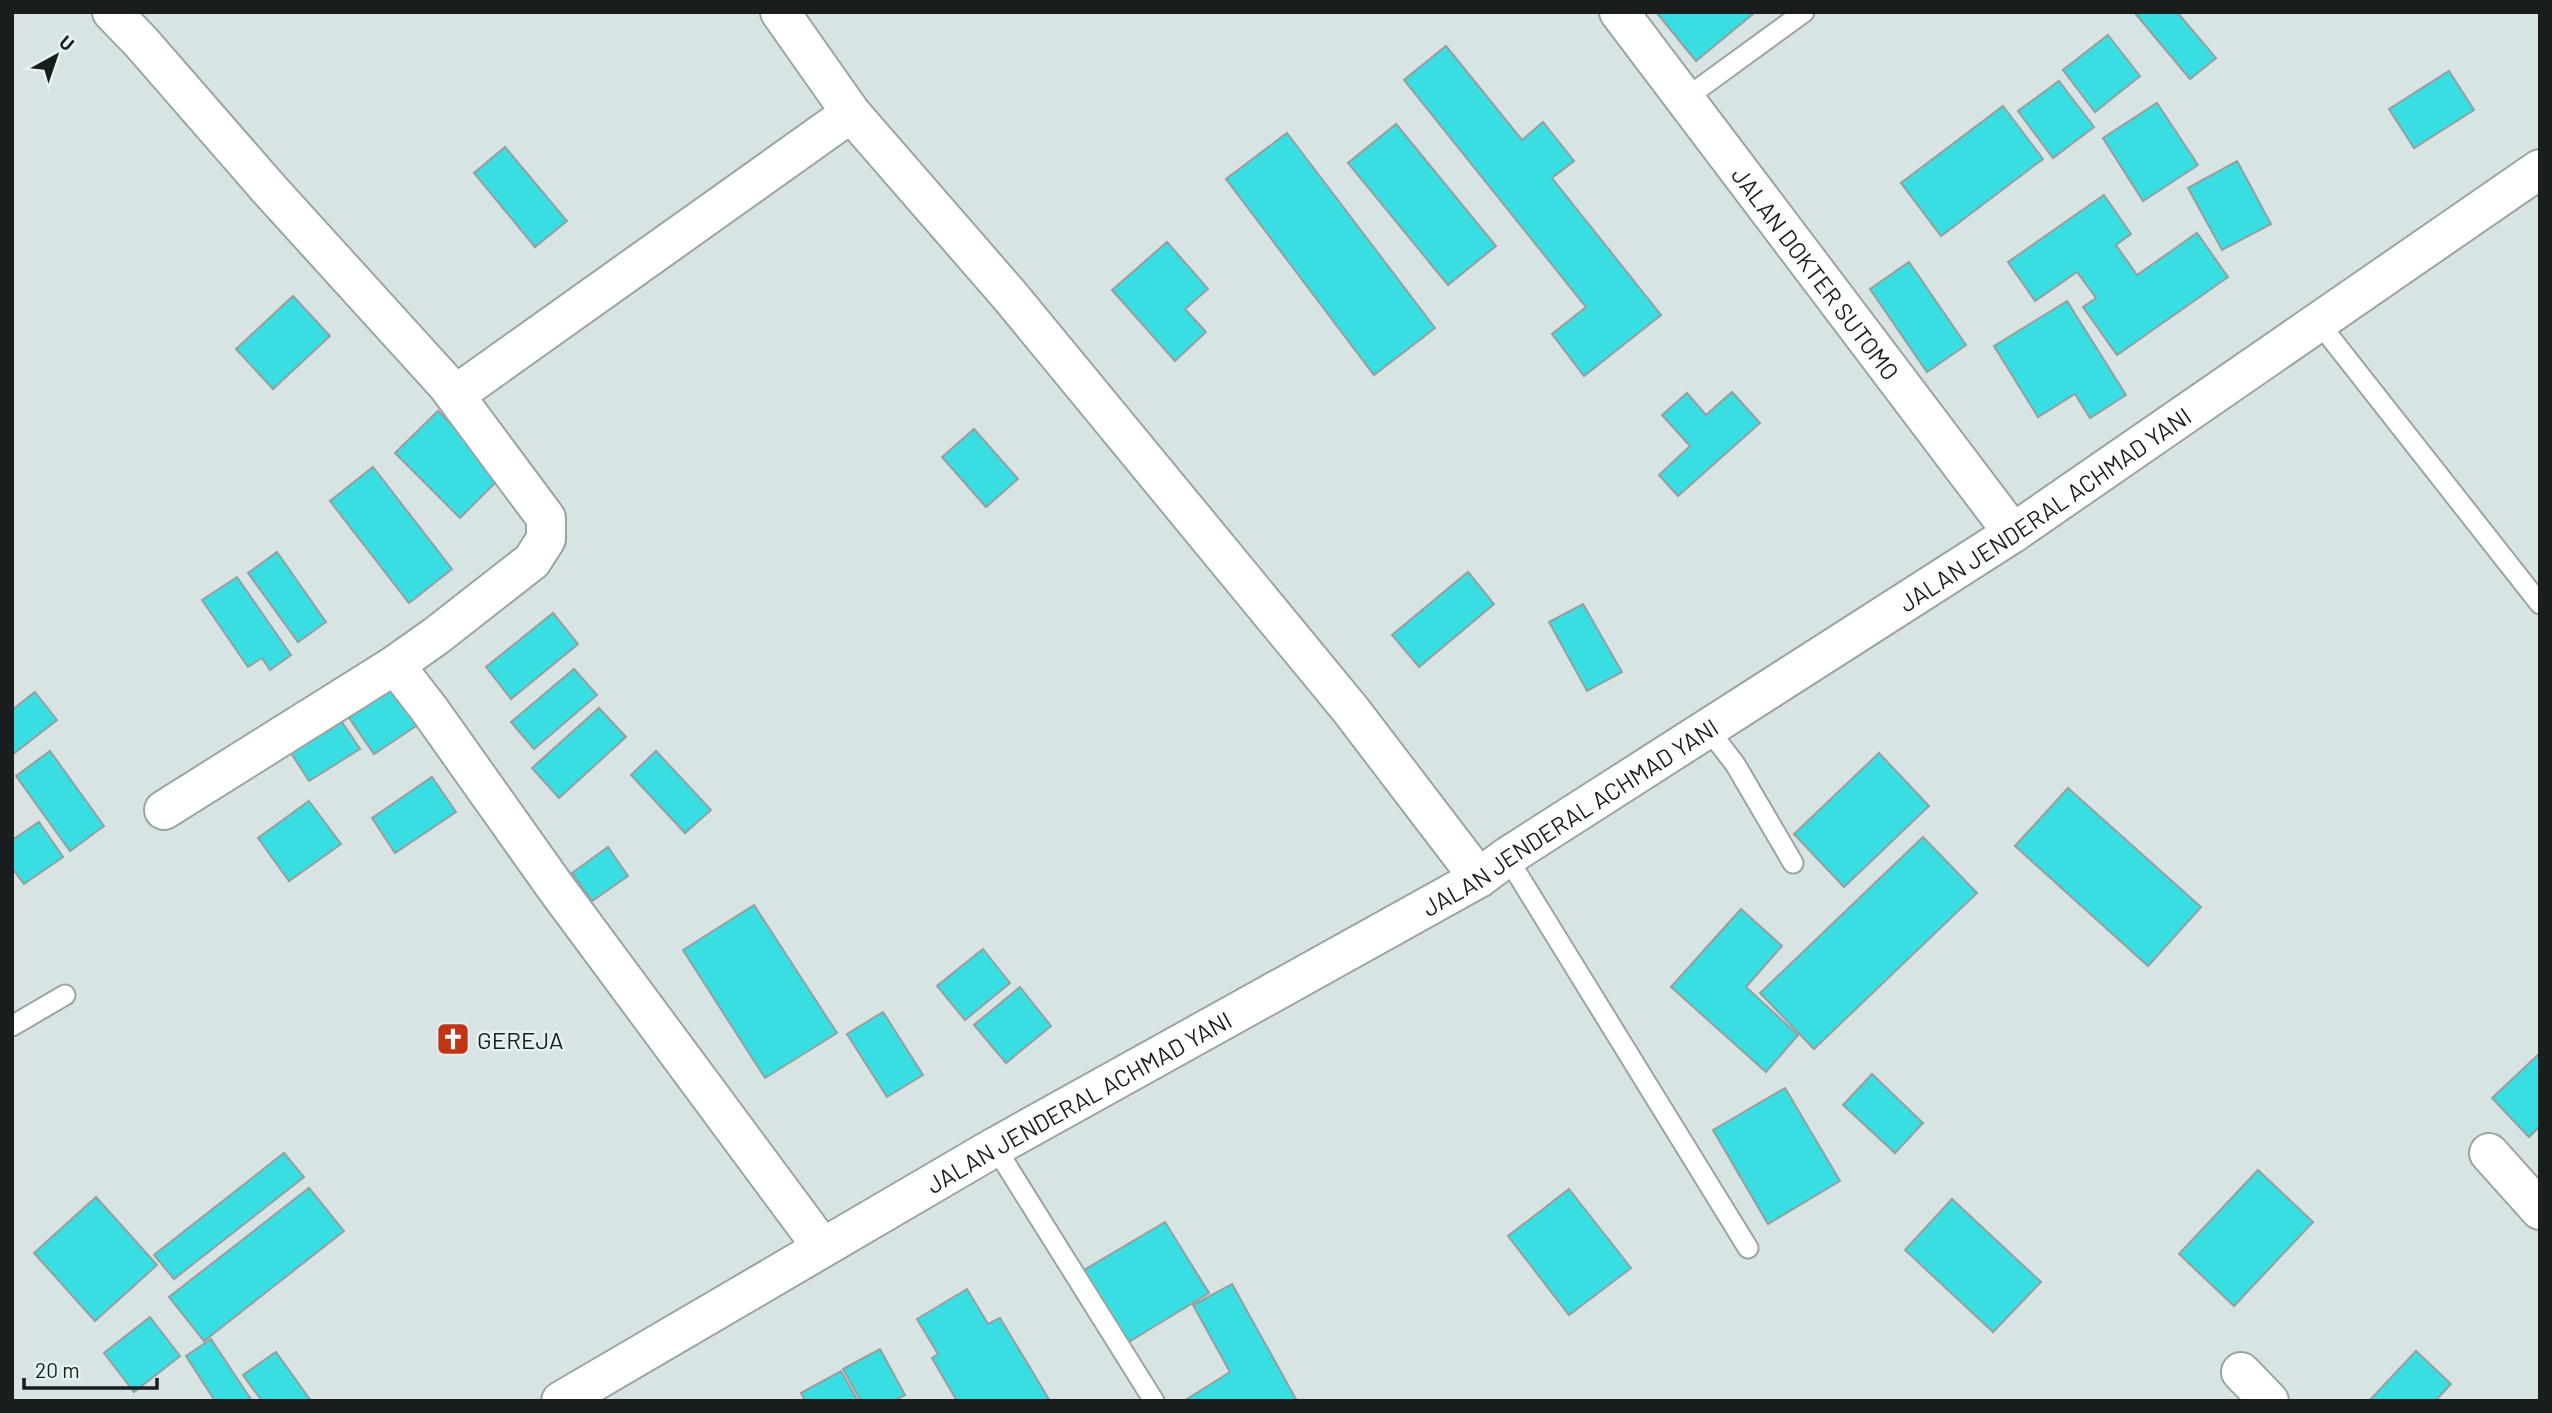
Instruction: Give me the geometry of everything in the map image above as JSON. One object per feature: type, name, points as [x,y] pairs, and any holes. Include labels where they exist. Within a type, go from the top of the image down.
[{"type":"main road","points":[[112,12],[455,395],[546,518],[546,539],[532,561],[436,636],[164,810]]},
{"type":"main road","points":[[780,12],[851,113],[1010,296],[1342,698],[1493,868]]},
{"type":"main road","name":"JALAN DOKTER SUTOMO","points":[[1619,12],[2012,533]]},
{"type":"main road","points":[[455,395],[851,113]]},
{"type":"main road","name":"JALAN JENDERAL ACHMAD YANI","points":[[584,1394],[822,1247],[1493,868],[2012,533],[2540,169]]},
{"type":"main road","points":[[395,664],[556,888],[822,1247]]},
{"type":"main road","points":[[2489,1153],[2540,1210]]},
{"type":"main road","points":[[2241,1373],[2269,1401]]},
{"type":"lane","points":[[1686,98],[1804,12]]},
{"type":"lane","points":[[2319,323],[2540,604]]},
{"type":"lane","points":[[1708,729],[1735,764],[1793,863]]},
{"type":"lane","points":[[1493,868],[1748,1248]]},
{"type":"lane","points":[[12,1026],[65,995]]},
{"type":"lane","points":[[995,1147],[1154,1401]]},
{"type":"building","points":[[1656,12],[1751,12],[1753,14],[1696,61]]},
{"type":"building","points":[[2134,12],[2177,12],[2216,58],[2190,79]]},
{"type":"building","points":[[2108,35],[2140,76],[2095,112],[2063,70]]},
{"type":"building","points":[[1446,46],[1522,140],[1543,122],[1574,161],[1552,178],[1661,315],[1584,376],[1552,334],[1586,307],[1404,80]]},
{"type":"building","points":[[2449,71],[2474,110],[2414,148],[2389,109]]},
{"type":"building","points":[[2059,81],[2094,127],[2053,158],[2018,111]]},
{"type":"building","points":[[2157,103],[2198,165],[2143,201],[2103,138]]},
{"type":"building","points":[[2003,106],[2043,159],[1941,236],[1901,183]]},
{"type":"building","points":[[1396,124],[1496,246],[1448,285],[1348,163]]},
{"type":"building","points":[[1287,133],[1435,328],[1374,375],[1226,179]]},
{"type":"building","points":[[505,147],[567,221],[535,247],[474,173]]},
{"type":"building","points":[[2237,161],[2271,224],[2222,250],[2188,188]]},
{"type":"building","points":[[2104,195],[2131,234],[2116,245],[2137,275],[2197,233],[2228,277],[2117,355],[2083,307],[2096,298],[2077,272],[2035,301],[2008,262]]},
{"type":"building","points":[[1167,242],[1208,289],[1185,309],[1206,332],[1175,361],[1112,290]]},
{"type":"building","points":[[1909,262],[1966,345],[1927,372],[1870,289]]},
{"type":"building","points":[[293,296],[330,336],[273,389],[236,349]]},
{"type":"building","points":[[2067,301],[2126,395],[2090,418],[2075,394],[2038,417],[1994,346]]},
{"type":"building","points":[[1732,392],[1760,423],[1678,496],[1659,475],[1690,446],[1662,415],[1687,393],[1706,415]]},
{"type":"building","points":[[438,411],[502,476],[460,518],[395,453]]},
{"type":"building","points":[[974,429],[1018,479],[986,507],[942,457]]},
{"type":"building","points":[[373,467],[452,569],[409,603],[330,501]]},
{"type":"building","points":[[277,552],[326,622],[298,642],[248,573]]},
{"type":"building","points":[[1468,572],[1494,604],[1419,667],[1392,635]]},
{"type":"building","points":[[237,577],[291,655],[270,670],[262,658],[248,667],[202,600]]},
{"type":"building","points":[[1583,604],[1622,672],[1587,691],[1549,622]]},
{"type":"building","points":[[553,613],[578,644],[511,699],[486,667]]},
{"type":"building","points":[[574,669],[597,695],[534,749],[511,722]]},
{"type":"building","points":[[395,678],[425,720],[374,754],[345,712]]},
{"type":"building","points":[[35,692],[57,720],[12,755],[12,710]]},
{"type":"building","points":[[332,707],[360,749],[309,781],[282,739]]},
{"type":"building","points":[[599,708],[626,737],[559,798],[532,768]]},
{"type":"building","points":[[50,751],[104,826],[70,851],[16,776]]},
{"type":"building","points":[[656,751],[711,810],[685,833],[631,775]]},
{"type":"building","points":[[1879,753],[1929,806],[1844,887],[1794,834]]},
{"type":"building","points":[[432,777],[456,812],[395,853],[372,818]]},
{"type":"building","points":[[2068,788],[2201,907],[2148,966],[2015,846]]},
{"type":"building","points":[[309,801],[341,844],[289,881],[258,838]]},
{"type":"building","points":[[39,822],[63,857],[24,884],[12,868],[12,840]]},
{"type":"building","points":[[1923,837],[1977,893],[1814,1049],[1760,993]]},
{"type":"building","points":[[608,847],[628,876],[592,901],[572,873]]},
{"type":"building","points":[[754,905],[837,1033],[765,1078],[683,950]]},
{"type":"building","points":[[1741,909],[1782,946],[1746,987],[1798,1035],[1766,1072],[1671,987]]},
{"type":"building","points":[[983,949],[1010,983],[965,1020],[937,986]]},
{"type":"building","points":[[1020,987],[1051,1026],[1006,1063],[974,1025]]},
{"type":"building","points":[[883,1012],[923,1075],[887,1097],[847,1034]]},
{"type":"building","points":[[2540,1053],[2540,1126],[2529,1137],[2492,1098]]},
{"type":"building","points":[[1872,1074],[1923,1123],[1895,1153],[1843,1105]]},
{"type":"building","points":[[1785,1088],[1840,1181],[1768,1224],[1713,1130]]},
{"type":"building","points":[[284,1153],[304,1177],[174,1279],[154,1255]]},
{"type":"building","points":[[2258,1170],[2313,1222],[2234,1306],[2179,1254]]},
{"type":"building","points":[[309,1188],[344,1231],[204,1341],[169,1297]]},
{"type":"building","points":[[1569,1189],[1631,1268],[1569,1315],[1508,1236]]},
{"type":"building","points":[[96,1197],[157,1265],[95,1321],[34,1253]]},
{"type":"building","points":[[1952,1199],[2041,1282],[1993,1332],[1905,1250]]},
{"type":"building","points":[[1165,1222],[1209,1293],[1124,1345],[1079,1273]]},
{"type":"building","points":[[1232,1284],[1297,1401],[1184,1401],[1230,1372],[1193,1305]]},
{"type":"building","points":[[967,1289],[988,1324],[1000,1318],[1050,1401],[957,1401],[932,1358],[938,1354],[917,1319]]},
{"type":"building","points":[[150,1317],[180,1356],[134,1392],[104,1353]]},
{"type":"building","points":[[211,1339],[252,1401],[215,1401],[186,1356]]},
{"type":"building","points":[[880,1349],[905,1395],[894,1401],[861,1401],[843,1369]]},
{"type":"building","points":[[2416,1351],[2451,1384],[2435,1401],[2369,1401]]},
{"type":"building","points":[[276,1352],[311,1401],[262,1401],[243,1375]]},
{"type":"building","points":[[841,1371],[858,1401],[805,1401],[801,1393]]},
{"type":"place","name":"GEREJA","points":[[453,1039]]}]
